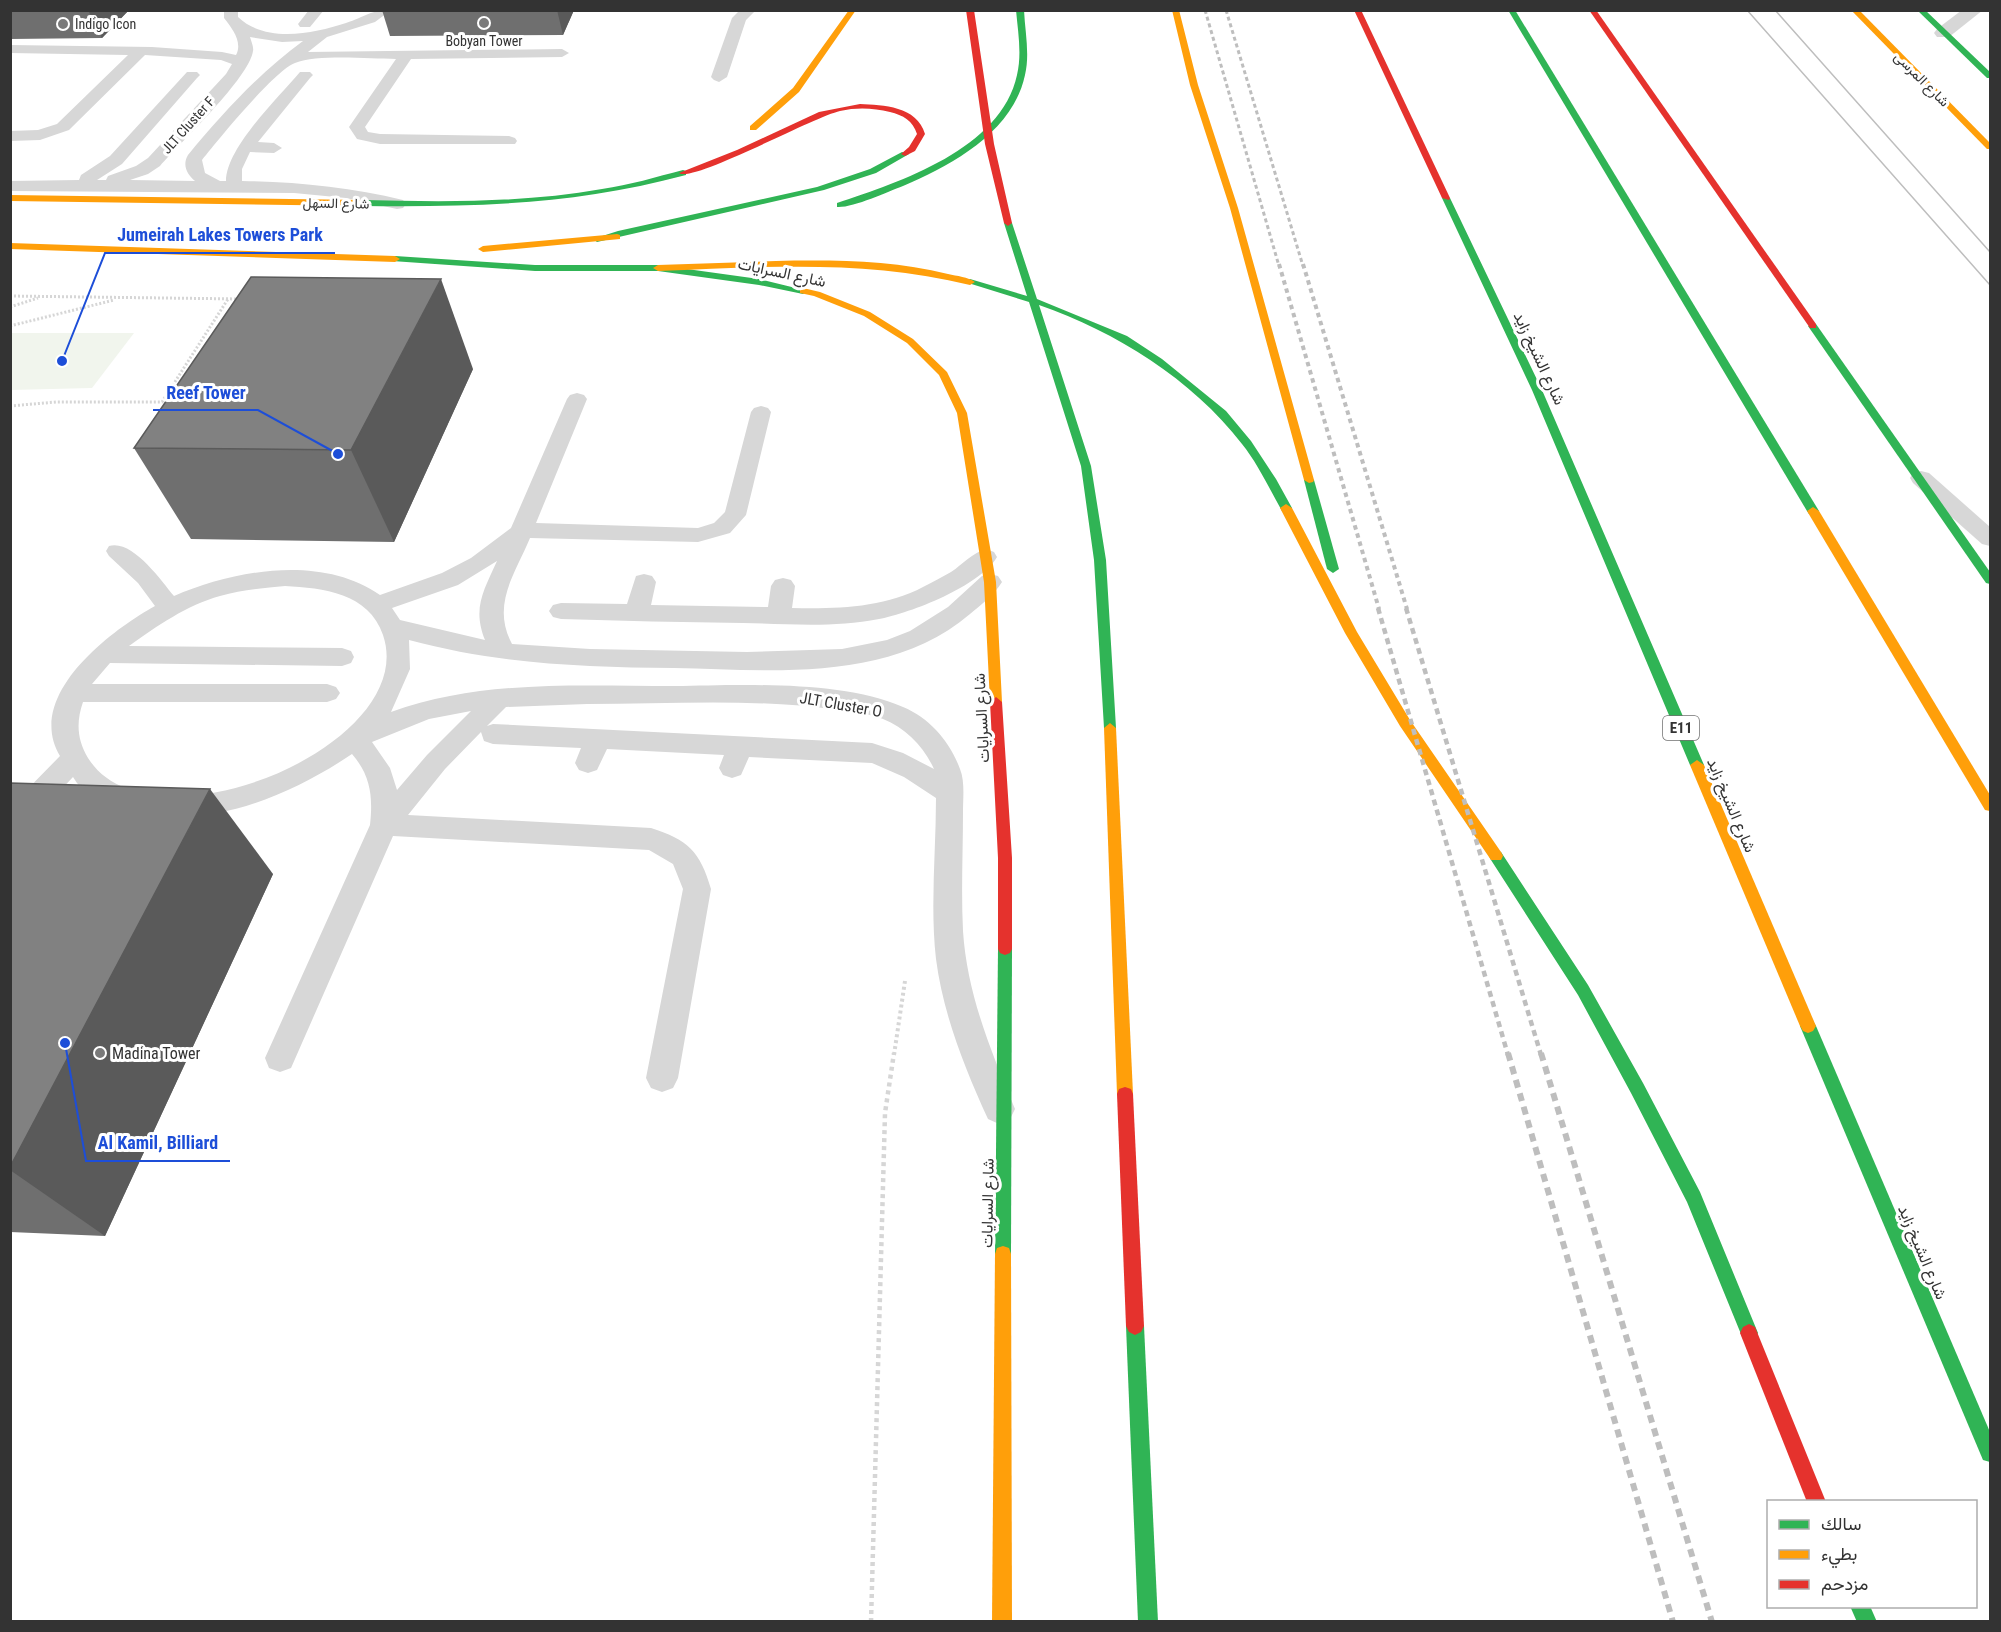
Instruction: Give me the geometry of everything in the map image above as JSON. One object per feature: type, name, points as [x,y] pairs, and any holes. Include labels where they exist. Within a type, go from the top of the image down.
[{"type":"main road","points":[[660,180],[713,154],[756,126],[790,98],[812,71],[854,10]]},
{"type":"main road","points":[[970,10],[982,110],[999,188],[1024,278],[1086,466],[1100,560],[1108,680],[1148,1622]]},
{"type":"main road","points":[[831,207],[898,185],[945,162],[981,136],[1006,109],[1019,82],[1020,10]]},
{"type":"main road","points":[[1175,10],[1191,75],[1234,208],[1351,633]]},
{"type":"main road","name":"شارع الشيخ زايد","points":[[1357,10],[1537,390],[1990,1453]]},
{"type":"main road","points":[[1511,10],[1990,806]]},
{"type":"main road","points":[[1592,10],[1755,247],[1990,580]]},
{"type":"main road","name":"شارع المرسى","points":[[1854,10],[1990,147]]},
{"type":"main road","points":[[1920,10],[1990,75]]},
{"type":"main road","points":[[597,239],[818,190],[869,171],[912,150],[920,141],[922,131],[916,122],[905,114],[890,108],[860,105],[831,108],[792,123],[747,148],[714,162],[660,180]]},
{"type":"main road","name":"شارع السهل","points":[[10,198],[484,205],[551,200],[616,190],[660,180]]},
{"type":"main road","name":"شارع السرايات","points":[[416,260],[486,249],[699,230]]},
{"type":"main road","name":"شارع السرايات","points":[[10,246],[416,260],[535,268],[658,268],[759,282],[817,294],[867,314],[910,341],[943,374],[962,413],[990,582],[1005,858],[1002,1622]]},
{"type":"main road","points":[[658,268],[816,263],[918,271],[951,276],[1045,304],[1124,338],[1192,387],[1222,413],[1247,443],[1271,480],[1351,633],[1405,723],[1547,932],[1583,990],[1637,1088],[1694,1198],[1816,1500]]},
{"type":"main road","points":[[1861,1608],[1867,1622]]},
{"type":"street","points":[[1943,33],[1952,24],[1975,10]]},
{"type":"lane","points":[[305,24],[317,10]]},
{"type":"lane","name":"JLT Cluster F","points":[[233,23],[276,37],[322,34],[356,26],[384,10]]},
{"type":"lane","points":[[719,77],[739,18],[749,10]]},
{"type":"lane","name":"JLT Cluster F","points":[[84,185],[128,175],[154,162],[242,62],[246,50],[233,23]]},
{"type":"lane","points":[[356,26],[353,31],[358,42],[381,54]]},
{"type":"lane","name":"JLT Cluster F","points":[[216,186],[195,175],[192,168],[194,159],[267,77],[322,34]]},
{"type":"lane","points":[[10,136],[40,135],[63,127],[146,51],[200,40]]},
{"type":"lane","points":[[10,49],[146,51],[222,56],[242,62]]},
{"type":"lane","points":[[287,60],[313,55],[562,53]]},
{"type":"lane","points":[[407,54],[357,128],[363,136],[380,139],[509,141]]},
{"type":"lane","points":[[84,185],[131,144],[192,75]]},
{"type":"lane","points":[[234,186],[234,169],[246,147],[305,75]]},
{"type":"lane","points":[[150,102],[168,102]]},
{"type":"lane","points":[[281,105],[299,105]]},
{"type":"lane","points":[[108,144],[131,144]]},
{"type":"lane","points":[[246,147],[274,148]]},
{"type":"lane","points":[[10,186],[234,186],[335,190],[397,204]]},
{"type":"lane","points":[[503,650],[494,636],[490,619],[490,602],[523,530],[577,399]]},
{"type":"lane","points":[[377,604],[415,593],[450,579],[479,563],[523,530],[698,535],[722,528],[735,514],[761,412]]},
{"type":"lane","points":[[1919,477],[1990,538]]},
{"type":"lane","points":[[117,551],[146,578],[169,607]]},
{"type":"lane","points":[[561,611],[827,616],[879,611],[928,595],[960,577],[986,557]]},
{"type":"lane","name":"JLT Cluster O","points":[[354,739],[386,700],[400,661],[394,627],[377,604],[352,589],[321,580],[285,578],[247,582],[207,592],[169,607],[137,626],[102,654],[86,673],[74,693],[66,717],[65,740],[72,761],[97,789],[140,805],[193,807],[252,795],[271,788],[308,772],[354,739],[400,719],[439,707],[499,698],[772,695],[823,698],[866,705],[898,715],[924,732],[939,750],[948,771],[950,795],[949,918],[955,982],[975,1050],[1004,1121]]},
{"type":"lane","points":[[637,612],[644,582]]},
{"type":"lane","points":[[394,627],[437,639],[503,650],[595,658],[791,662],[841,659],[891,648],[934,630],[966,607],[990,582]]},
{"type":"lane","points":[[779,615],[783,586]]},
{"type":"lane","points":[[102,654],[342,657]]},
{"type":"lane","points":[[74,693],[327,693]]},
{"type":"lane","points":[[280,1058],[384,825],[436,762],[499,698]]},
{"type":"lane","points":[[493,734],[598,739],[737,757],[872,753],[902,762],[919,771],[950,795]]},
{"type":"lane","points":[[354,739],[373,758],[384,781],[386,808],[384,825]]},
{"type":"lane","points":[[588,763],[598,739]]},
{"type":"lane","points":[[10,825],[72,761]]},
{"type":"lane","points":[[384,825],[651,839],[675,848],[690,866],[697,889],[662,1078]]},
{"type":"path","points":[[10,307],[43,296]]},
{"type":"path","points":[[10,326],[123,298]]},
{"type":"path","points":[[10,406],[56,402],[162,402],[228,299]]},
{"type":"shaded area","points":[[10,333],[134,333],[92,388],[11,390]]},
{"type":"building","points":[[251,277],[441,279],[351,450],[134,448]]},
{"type":"building","points":[[10,783],[210,789],[10,1167]]},
{"type":"tram line","points":[[1747,10],[1990,285]]},
{"type":"tram line","points":[[1775,10],[1990,252]]},
{"type":"railway","points":[[1205,10],[1279,266]]},
{"type":"railway","points":[[1226,10],[1303,266]]},
{"type":"railway","points":[[1279,264],[1379,609]]},
{"type":"railway","points":[[1303,264],[1407,609]]},
{"type":"railway","points":[[1378,608],[1508,1055]]},
{"type":"railway","points":[[1406,608],[1541,1055]]},
{"type":"railway","points":[[1508,1053],[1673,1622]]},
{"type":"railway","points":[[1541,1053],[1712,1622]]},
{"type":"traffic: fast","points":[[840,205],[919,176],[969,147],[990,129],[1007,108],[1019,83],[1023,56],[1020,10]]},
{"type":"traffic: fast","points":[[1511,10],[1813,511]]},
{"type":"traffic: fast","points":[[1920,10],[1990,76]]},
{"type":"traffic: fast","points":[[597,239],[821,189],[873,171],[905,154]]},
{"type":"traffic: fast","points":[[363,203],[445,204],[564,198],[643,184],[683,173]]},
{"type":"traffic: fast","points":[[1446,198],[1537,390],[1697,765]]},
{"type":"traffic: fast","points":[[1008,223],[1086,466],[1100,560],[1110,728]]},
{"type":"traffic: fast","points":[[395,259],[535,268],[658,268],[759,282],[803,291]]},
{"type":"traffic: fast","points":[[970,282],[1045,304],[1124,338],[1158,361],[1222,413],[1247,443],[1271,479],[1286,508]]},
{"type":"traffic: fast","points":[[1813,326],[1990,580]]},
{"type":"traffic: fast","points":[[1309,480],[1333,569]]},
{"type":"traffic: fast","points":[[1496,856],[1583,990],[1637,1088],[1694,1198],[1749,1333]]},
{"type":"traffic: fast","points":[[1003,1254],[1005,949]]},
{"type":"traffic: fast","points":[[1808,1026],[1990,1453]]},
{"type":"traffic: fast","points":[[1135,1326],[1148,1622]]},
{"type":"traffic: fast","points":[[1861,1608],[1867,1622]]},
{"type":"traffic: slow","points":[[753,128],[796,90],[853,10]]},
{"type":"traffic: slow","points":[[1175,10],[1194,85],[1234,208],[1309,480]]},
{"type":"traffic: slow","points":[[1854,10],[1990,147]]},
{"type":"traffic: slow","points":[[10,198],[363,203]]},
{"type":"traffic: slow","points":[[483,249],[617,237]]},
{"type":"traffic: slow","points":[[10,246],[395,259]]},
{"type":"traffic: slow","points":[[658,268],[776,263],[855,264],[895,267],[970,282]]},
{"type":"traffic: slow","points":[[803,291],[817,294],[867,314],[910,341],[943,374],[962,413],[990,582],[996,702]]},
{"type":"traffic: slow","points":[[1286,508],[1351,633],[1405,723],[1496,856]]},
{"type":"traffic: slow","points":[[1813,511],[1990,806]]},
{"type":"traffic: slow","points":[[1110,728],[1125,1094]]},
{"type":"traffic: slow","points":[[1697,765],[1808,1026]]},
{"type":"traffic: slow","points":[[1002,1622],[1003,1254]]},
{"type":"traffic: jam","points":[[970,10],[990,144],[1008,223]]},
{"type":"traffic: jam","points":[[1357,10],[1446,198]]},
{"type":"traffic: jam","points":[[1592,10],[1813,326]]},
{"type":"traffic: jam","points":[[683,173],[732,155],[821,114],[860,106],[879,107],[900,112],[914,120],[921,134],[912,149],[905,154]]},
{"type":"traffic: jam","points":[[996,702],[1005,858],[1005,949]]},
{"type":"traffic: jam","points":[[1125,1094],[1135,1326]]},
{"type":"traffic: jam","points":[[1749,1333],[1816,1500]]},
{"type":"place","name":"Bobyan Tower","points":[[484,23]]},
{"type":"place","name":"Indigo Icon","points":[[63,24]]},
{"type":"place","name":"Jumeirah Lakes Towers Park","points":[[62,361]]},
{"type":"place","name":"Reef Tower","points":[[338,454]]},
{"type":"place","name":"Al Kamil, Billiard","points":[[65,1043]]},
{"type":"place","name":"Madina Tower","points":[[100,1053]]}]
